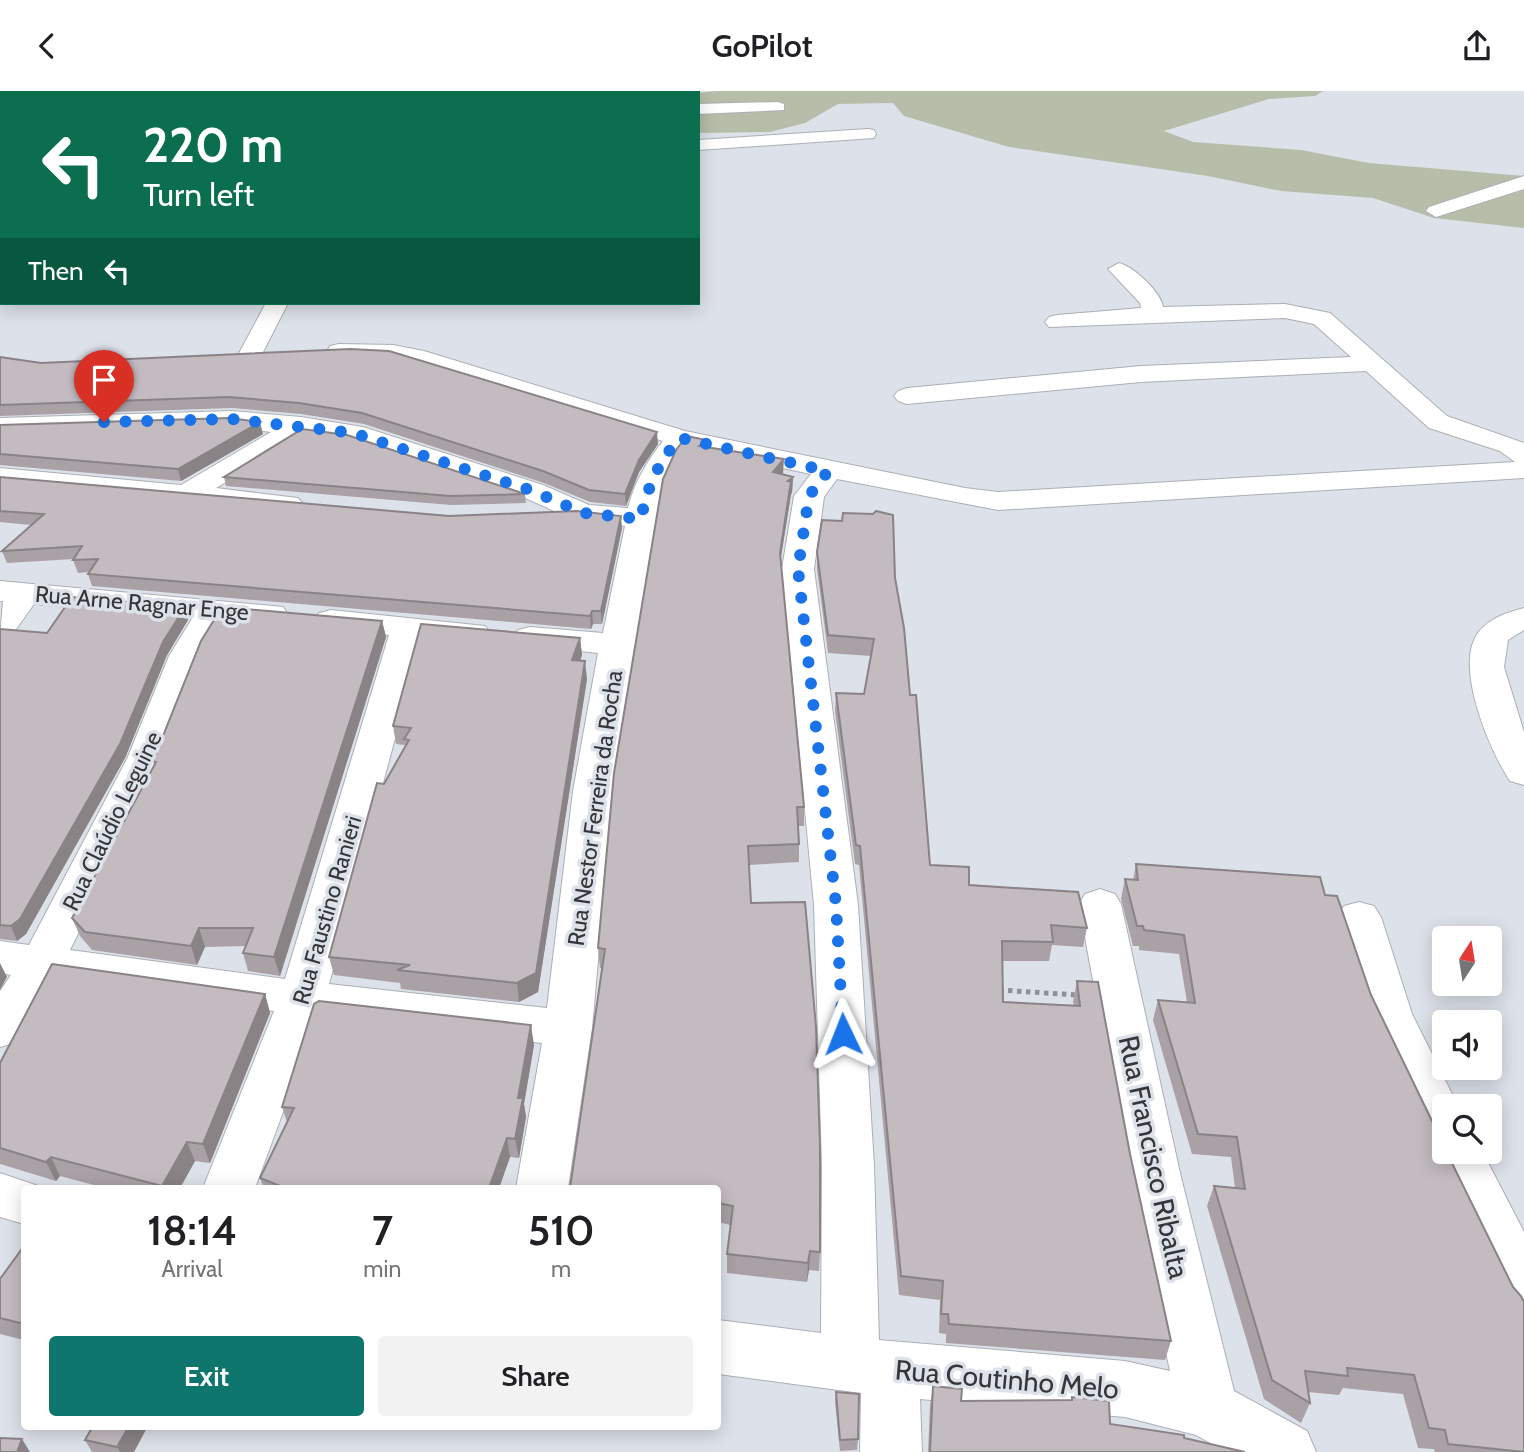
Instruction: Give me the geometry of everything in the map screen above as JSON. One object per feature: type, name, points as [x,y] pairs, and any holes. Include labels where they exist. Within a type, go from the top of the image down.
[{"type":"street","points":[[700,109],[778,107]]},
{"type":"street","points":[[700,145],[868,134]]},
{"type":"street","points":[[1436,211],[1505,191],[1524,182]]},
{"type":"street","points":[[1119,269],[1151,301],[1153,314]]},
{"type":"street","points":[[223,356],[263,354],[276,305]]},
{"type":"street","points":[[1057,322],[1153,314],[1285,311],[1322,318],[1438,422],[1510,445],[1524,456]]},
{"type":"street","points":[[314,352],[370,351],[415,356],[680,438],[828,471],[965,497],[1030,501],[1524,470]]},
{"type":"street","points":[[907,395],[1141,374],[1371,363]]},
{"type":"street","points":[[0,426],[200,419],[301,425],[376,438],[533,491],[583,513]]},
{"type":"street","points":[[190,492],[301,425]]},
{"type":"street","name":"Rua Nestor Ferreira da Rocha","points":[[542,1185],[568,1028],[593,791],[641,519],[646,494],[654,475],[680,438]]},
{"type":"street","points":[[828,471],[809,496],[798,569],[836,905],[848,1166],[870,1367],[891,1452]]},
{"type":"street","points":[[0,477],[190,492],[309,506]]},
{"type":"street","points":[[524,516],[583,513],[641,519]]},
{"type":"street","points":[[0,628],[13,592]]},
{"type":"street","name":"Rua Arne Ragnar Enge","points":[[13,592],[618,645]]},
{"type":"street","name":"Rua Claúdio Leguine","points":[[0,1029],[21,960],[146,759],[186,656],[215,609]]},
{"type":"street","points":[[1518,762],[1495,703],[1488,667],[1489,643],[1493,634],[1524,618]]},
{"type":"street","name":"Rua Faustino Ranieri","points":[[230,1185],[302,998],[408,627]]},
{"type":"street","name":"Rua Francisco Ribalta","points":[[1100,904],[1154,1173],[1208,1409]]},
{"type":"street","points":[[1359,917],[1389,1014],[1432,1103]]},
{"type":"street","points":[[21,960],[302,998],[568,1028]]},
{"type":"street","points":[[1462,1164],[1524,1288]]},
{"type":"street","points":[[0,1195],[21,1201]]},
{"type":"street","name":"Rua Coutinho Melo","points":[[721,1347],[870,1367],[1125,1389],[1208,1409],[1285,1452]]},
{"type":"path","points":[[994,990],[1120,997]]},
{"type":"green space","points":[[1323,91],[1315,96],[1269,99],[1164,131],[1193,142],[1301,150],[1369,163],[1524,176],[1524,228],[1434,218],[1373,198],[1281,191],[1208,176],[1009,147],[904,116],[893,103],[838,104],[805,123],[770,132],[700,133],[700,93]]},
{"type":"building","points":[[350,349],[389,351],[657,432],[639,460],[625,494],[589,490],[543,471],[362,413],[299,403],[229,397],[0,405],[0,357],[41,363]]},
{"type":"building","points":[[229,418],[260,422],[178,469],[0,454],[0,425]]},
{"type":"building","points":[[302,429],[347,435],[525,494],[450,496],[224,477]]},
{"type":"building","points":[[687,436],[706,440],[699,446],[784,459],[773,472],[793,477],[788,481],[791,481],[780,553],[804,807],[797,807],[799,844],[748,846],[751,903],[805,902],[816,1027],[820,1147],[820,1252],[810,1251],[808,1263],[727,1254],[733,1206],[721,1204],[721,1185],[570,1185],[605,949],[598,948],[614,773],[663,479],[676,450]]},
{"type":"building","points":[[0,477],[449,516],[577,511],[621,516],[601,611],[592,611],[590,616],[88,574],[98,559],[73,560],[82,546],[2,551],[44,514],[0,511]]},
{"type":"building","points":[[876,511],[893,515],[895,578],[904,628],[910,695],[916,695],[930,865],[969,867],[969,885],[1078,892],[1087,928],[1051,925],[1053,942],[1002,941],[1003,1002],[1080,1006],[1077,981],[1098,982],[1130,1154],[1171,1341],[949,1324],[948,1314],[941,1314],[943,1281],[901,1276],[860,846],[856,845],[836,693],[864,694],[874,639],[828,635],[817,552],[822,520],[842,521],[843,513],[873,514]]},
{"type":"building","points":[[72,597],[185,607],[163,642],[120,744],[20,919],[11,926],[0,925],[0,629],[47,633]]},
{"type":"building","points":[[222,607],[382,621],[274,957],[243,953],[253,928],[199,928],[191,946],[85,932],[72,918],[156,762],[153,761],[201,641]]},
{"type":"building","points":[[421,624],[580,638],[572,660],[585,661],[536,973],[517,983],[397,970],[410,965],[329,957],[377,783],[384,784],[409,740],[404,739],[411,728],[393,726]]},
{"type":"building","points":[[1136,864],[1320,877],[1325,895],[1337,896],[1371,995],[1432,1121],[1432,1164],[1452,1164],[1513,1287],[1524,1302],[1524,1452],[1448,1444],[1445,1430],[1429,1428],[1414,1375],[1347,1368],[1348,1376],[1305,1371],[1310,1403],[1272,1380],[1214,1186],[1245,1189],[1237,1137],[1198,1134],[1158,1000],[1195,1003],[1184,935],[1144,930],[1143,926],[1137,926],[1125,879],[1138,880]]},
{"type":"building","points":[[52,964],[265,994],[203,1144],[187,1142],[163,1185],[51,1157],[46,1162],[0,1148],[0,1063]]},
{"type":"building","points":[[319,1001],[531,1025],[518,1098],[523,1098],[515,1139],[507,1138],[490,1185],[278,1185],[260,1178],[294,1108],[282,1107],[314,1004]]},
{"type":"building","points":[[21,1250],[21,1323],[0,1318],[0,1279]]},
{"type":"building","points":[[933,1386],[962,1389],[961,1401],[1072,1400],[1072,1397],[1109,1401],[1110,1424],[1184,1435],[1184,1438],[1245,1452],[930,1452]]},
{"type":"building","points":[[836,1392],[859,1394],[858,1439],[840,1440]]},
{"type":"building","points":[[91,1430],[127,1430],[117,1447],[85,1440]]},
{"type":"building","points":[[0,1438],[22,1439],[17,1452],[0,1452]]},
{"type":"route","points":[[104,422],[232,419],[353,433],[376,438],[533,491],[583,513],[641,519],[646,494],[654,475],[680,438],[828,471],[809,496],[804,513],[798,569],[804,641],[836,905],[843,1034]]}]
